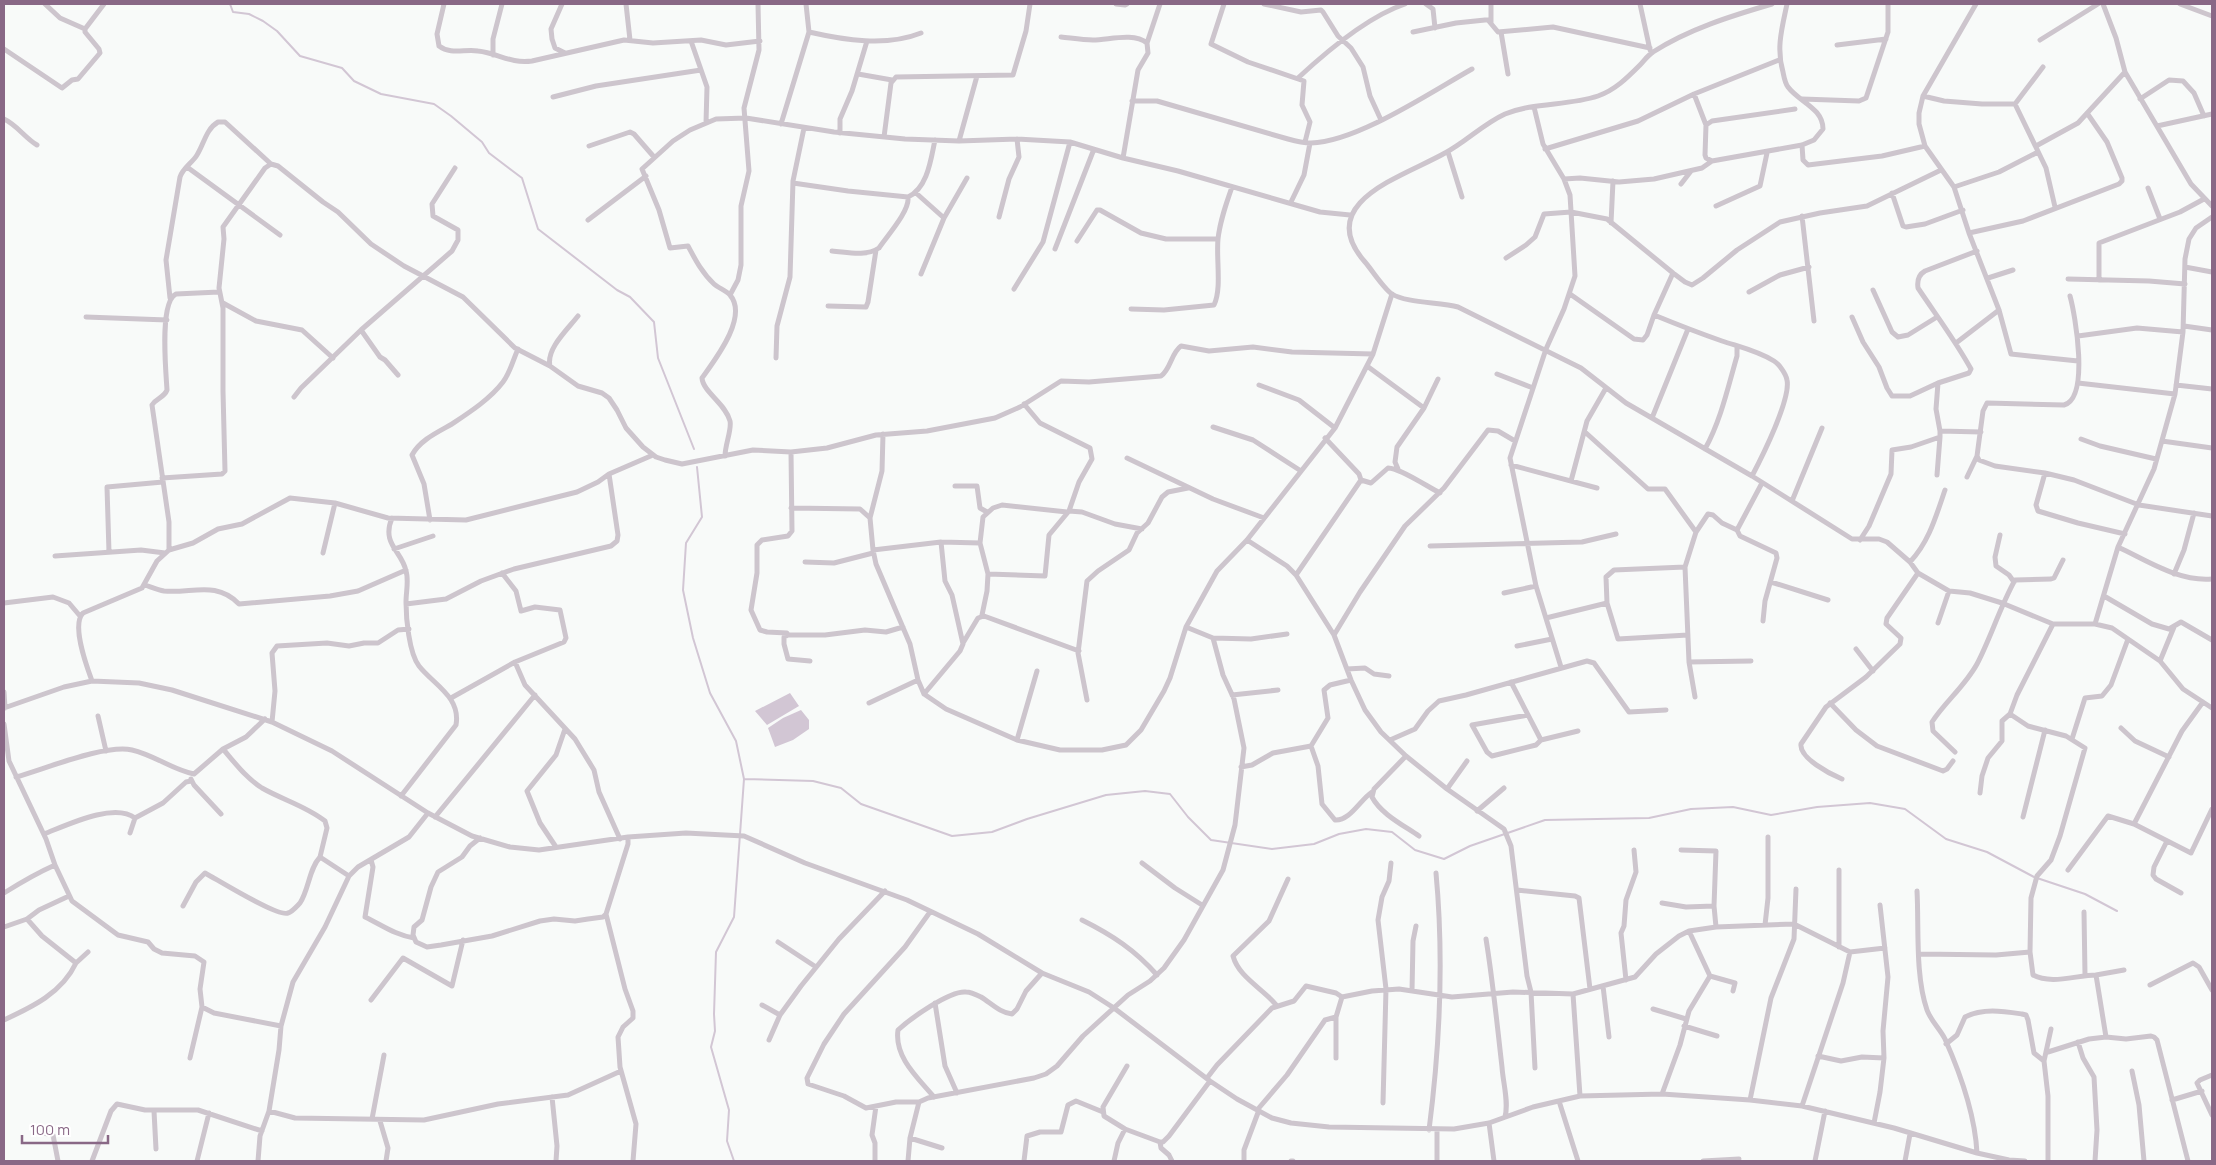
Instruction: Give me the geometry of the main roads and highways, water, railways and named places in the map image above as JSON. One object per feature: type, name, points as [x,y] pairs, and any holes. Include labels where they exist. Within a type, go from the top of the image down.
[{"type":"waterway","points":[[230,4],[233,12],[249,14],[277,31],[300,56],[342,68],[354,81],[381,94],[434,104],[482,142],[489,153],[522,178],[538,229],[617,290],[630,297],[654,322],[658,358],[694,449]]},
{"type":"waterway","points":[[697,467],[702,517],[686,543],[683,590],[693,638],[710,693],[736,741],[744,779],[734,917],[716,952],[715,1031],[711,1047],[729,1110],[727,1141],[734,1161]]},
{"type":"waterway","points":[[744,779],[813,781],[841,788],[861,804],[952,836],[992,832],[1027,819],[1106,795],[1145,791],[1170,794],[1188,817],[1211,840],[1272,849],[1314,844],[1339,834],[1366,829],[1392,832],[1415,850],[1444,859],[1470,846],[1545,820],[1649,818],[1691,809],[1733,807],[1771,815],[1817,807],[1870,803],[1905,809],[1946,839],[1987,852],[2034,877],[2085,894],[2117,911]]}]
